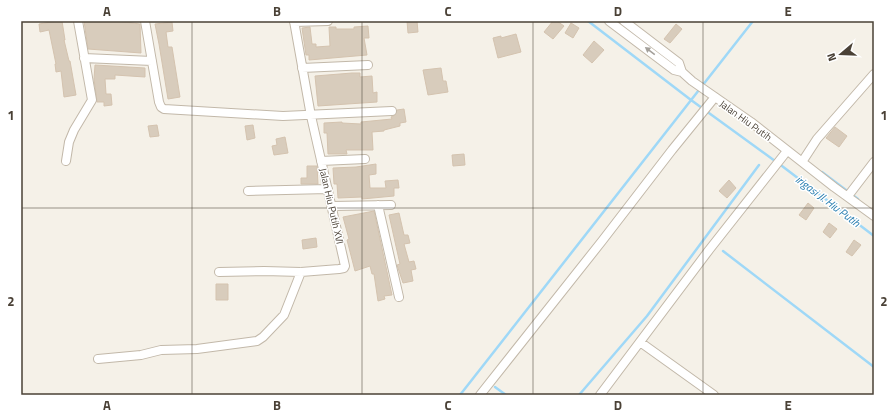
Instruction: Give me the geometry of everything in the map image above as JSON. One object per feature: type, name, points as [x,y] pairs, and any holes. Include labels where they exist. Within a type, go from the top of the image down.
[{"type":"street","points":[[66,162],[69,142],[74,130],[92,100],[78,21]]},
{"type":"street","points":[[145,21],[159,102],[161,107],[164,109],[283,116],[311,116],[392,111]]},
{"type":"street","points":[[294,21],[328,21]]},
{"type":"street","name":"Jalan Hiu Putih XVI","points":[[219,272],[301,272],[340,269],[344,268],[345,266],[311,116],[294,21]]},
{"type":"street","points":[[609,21],[674,70],[682,72]]},
{"type":"street","name":"Jalan Hiu Putih","points":[[624,21],[679,63],[682,72],[694,82],[874,216]]},
{"type":"street","points":[[84,58],[152,61]]},
{"type":"street","points":[[302,68],[368,65]]},
{"type":"street","points":[[802,162],[817,139],[874,74]]},
{"type":"street","points":[[480,395],[653,177],[713,96]]},
{"type":"street","points":[[600,395],[709,250],[788,151]]},
{"type":"street","points":[[321,161],[366,159]]},
{"type":"street","points":[[848,196],[874,162]]},
{"type":"street","points":[[248,190],[328,189]]},
{"type":"street","points":[[378,205],[399,297]]},
{"type":"street","points":[[332,206],[391,205]]},
{"type":"street","points":[[98,359],[141,355],[161,350],[197,349],[258,341],[263,338],[284,315],[301,272]]},
{"type":"street","points":[[640,342],[714,395]]},
{"type":"building","points":[[62,21],[64,40],[70,61],[76,95],[64,97],[61,71],[56,72],[56,64],[49,30],[40,32],[39,24]]},
{"type":"building","points":[[84,21],[118,21],[140,24],[141,53],[88,49]]},
{"type":"building","points":[[407,21],[417,21],[418,32],[408,33]]},
{"type":"building","points":[[553,21],[557,21],[564,26],[553,39],[544,32]]},
{"type":"building","points":[[172,22],[173,31],[166,32],[168,47],[172,47],[180,97],[168,99],[155,24]]},
{"type":"building","points":[[571,23],[579,28],[573,38],[565,33]]},
{"type":"building","points":[[676,24],[682,29],[670,43],[664,39]]},
{"type":"building","points":[[368,26],[369,38],[364,38],[367,55],[309,60],[309,55],[306,55],[302,28],[310,27],[312,44],[316,44],[316,47],[330,46],[329,27],[336,27],[336,29],[354,29],[354,27]]},
{"type":"building","points":[[516,34],[521,52],[498,58],[493,38],[501,36],[501,38]]},
{"type":"building","points":[[594,41],[604,50],[592,63],[583,55]]},
{"type":"building","points":[[95,65],[145,68],[145,77],[115,75],[115,79],[105,79],[106,94],[111,94],[112,105],[104,106],[104,102],[97,102],[94,79]]},
{"type":"building","points":[[441,68],[443,81],[446,81],[448,92],[428,95],[423,70]]},
{"type":"building","points":[[360,73],[360,77],[372,76],[373,93],[377,92],[377,102],[318,106],[315,76]]},
{"type":"building","points":[[404,109],[406,122],[400,123],[400,126],[384,131],[372,132],[373,150],[346,150],[347,154],[328,154],[327,133],[324,133],[324,123],[342,122],[361,124],[361,122],[392,119],[391,117],[395,115],[397,110]]},
{"type":"building","points":[[157,125],[159,136],[150,137],[148,126]]},
{"type":"building","points":[[253,125],[255,138],[247,140],[245,126]]},
{"type":"building","points":[[835,127],[847,136],[839,147],[826,138]]},
{"type":"building","points":[[285,137],[288,153],[274,155],[272,146],[277,145],[276,139]]},
{"type":"building","points":[[464,154],[465,165],[453,166],[452,155]]},
{"type":"building","points":[[376,164],[376,174],[369,175],[370,188],[386,188],[385,181],[398,180],[399,188],[394,188],[394,196],[362,199],[362,197],[338,198],[337,184],[334,184],[333,168]]},
{"type":"building","points":[[307,166],[317,166],[318,184],[301,184],[301,178],[307,178]]},
{"type":"building","points":[[729,180],[736,188],[727,198],[719,191]]},
{"type":"building","points":[[808,203],[814,208],[806,220],[799,215]]},
{"type":"building","points":[[374,211],[392,295],[384,296],[385,299],[378,301],[374,274],[372,274],[370,266],[355,271],[343,217]]},
{"type":"building","points":[[399,213],[404,235],[408,235],[410,243],[404,244],[409,262],[414,261],[416,269],[411,270],[413,281],[403,283],[397,265],[400,264],[389,215]]},
{"type":"building","points":[[829,223],[837,229],[830,238],[823,232]]},
{"type":"building","points":[[316,238],[317,247],[303,249],[302,240]]},
{"type":"building","points":[[854,240],[861,245],[852,256],[846,252]]},
{"type":"building","points":[[216,284],[228,284],[228,300],[216,300]]},
{"type":"waterway","points":[[588,21],[691,100],[775,161]]},
{"type":"waterway","points":[[617,21],[658,52]]},
{"type":"waterway","points":[[460,395],[753,21]]},
{"type":"waterway","points":[[579,395],[647,316],[759,165]]},
{"type":"waterway","name":"irigasi Jl. Hiu Putih","points":[[782,166],[874,236]]},
{"type":"waterway","points":[[822,172],[858,199]]},
{"type":"waterway","points":[[723,251],[874,367]]},
{"type":"waterway","points":[[495,387],[506,395]]}]
